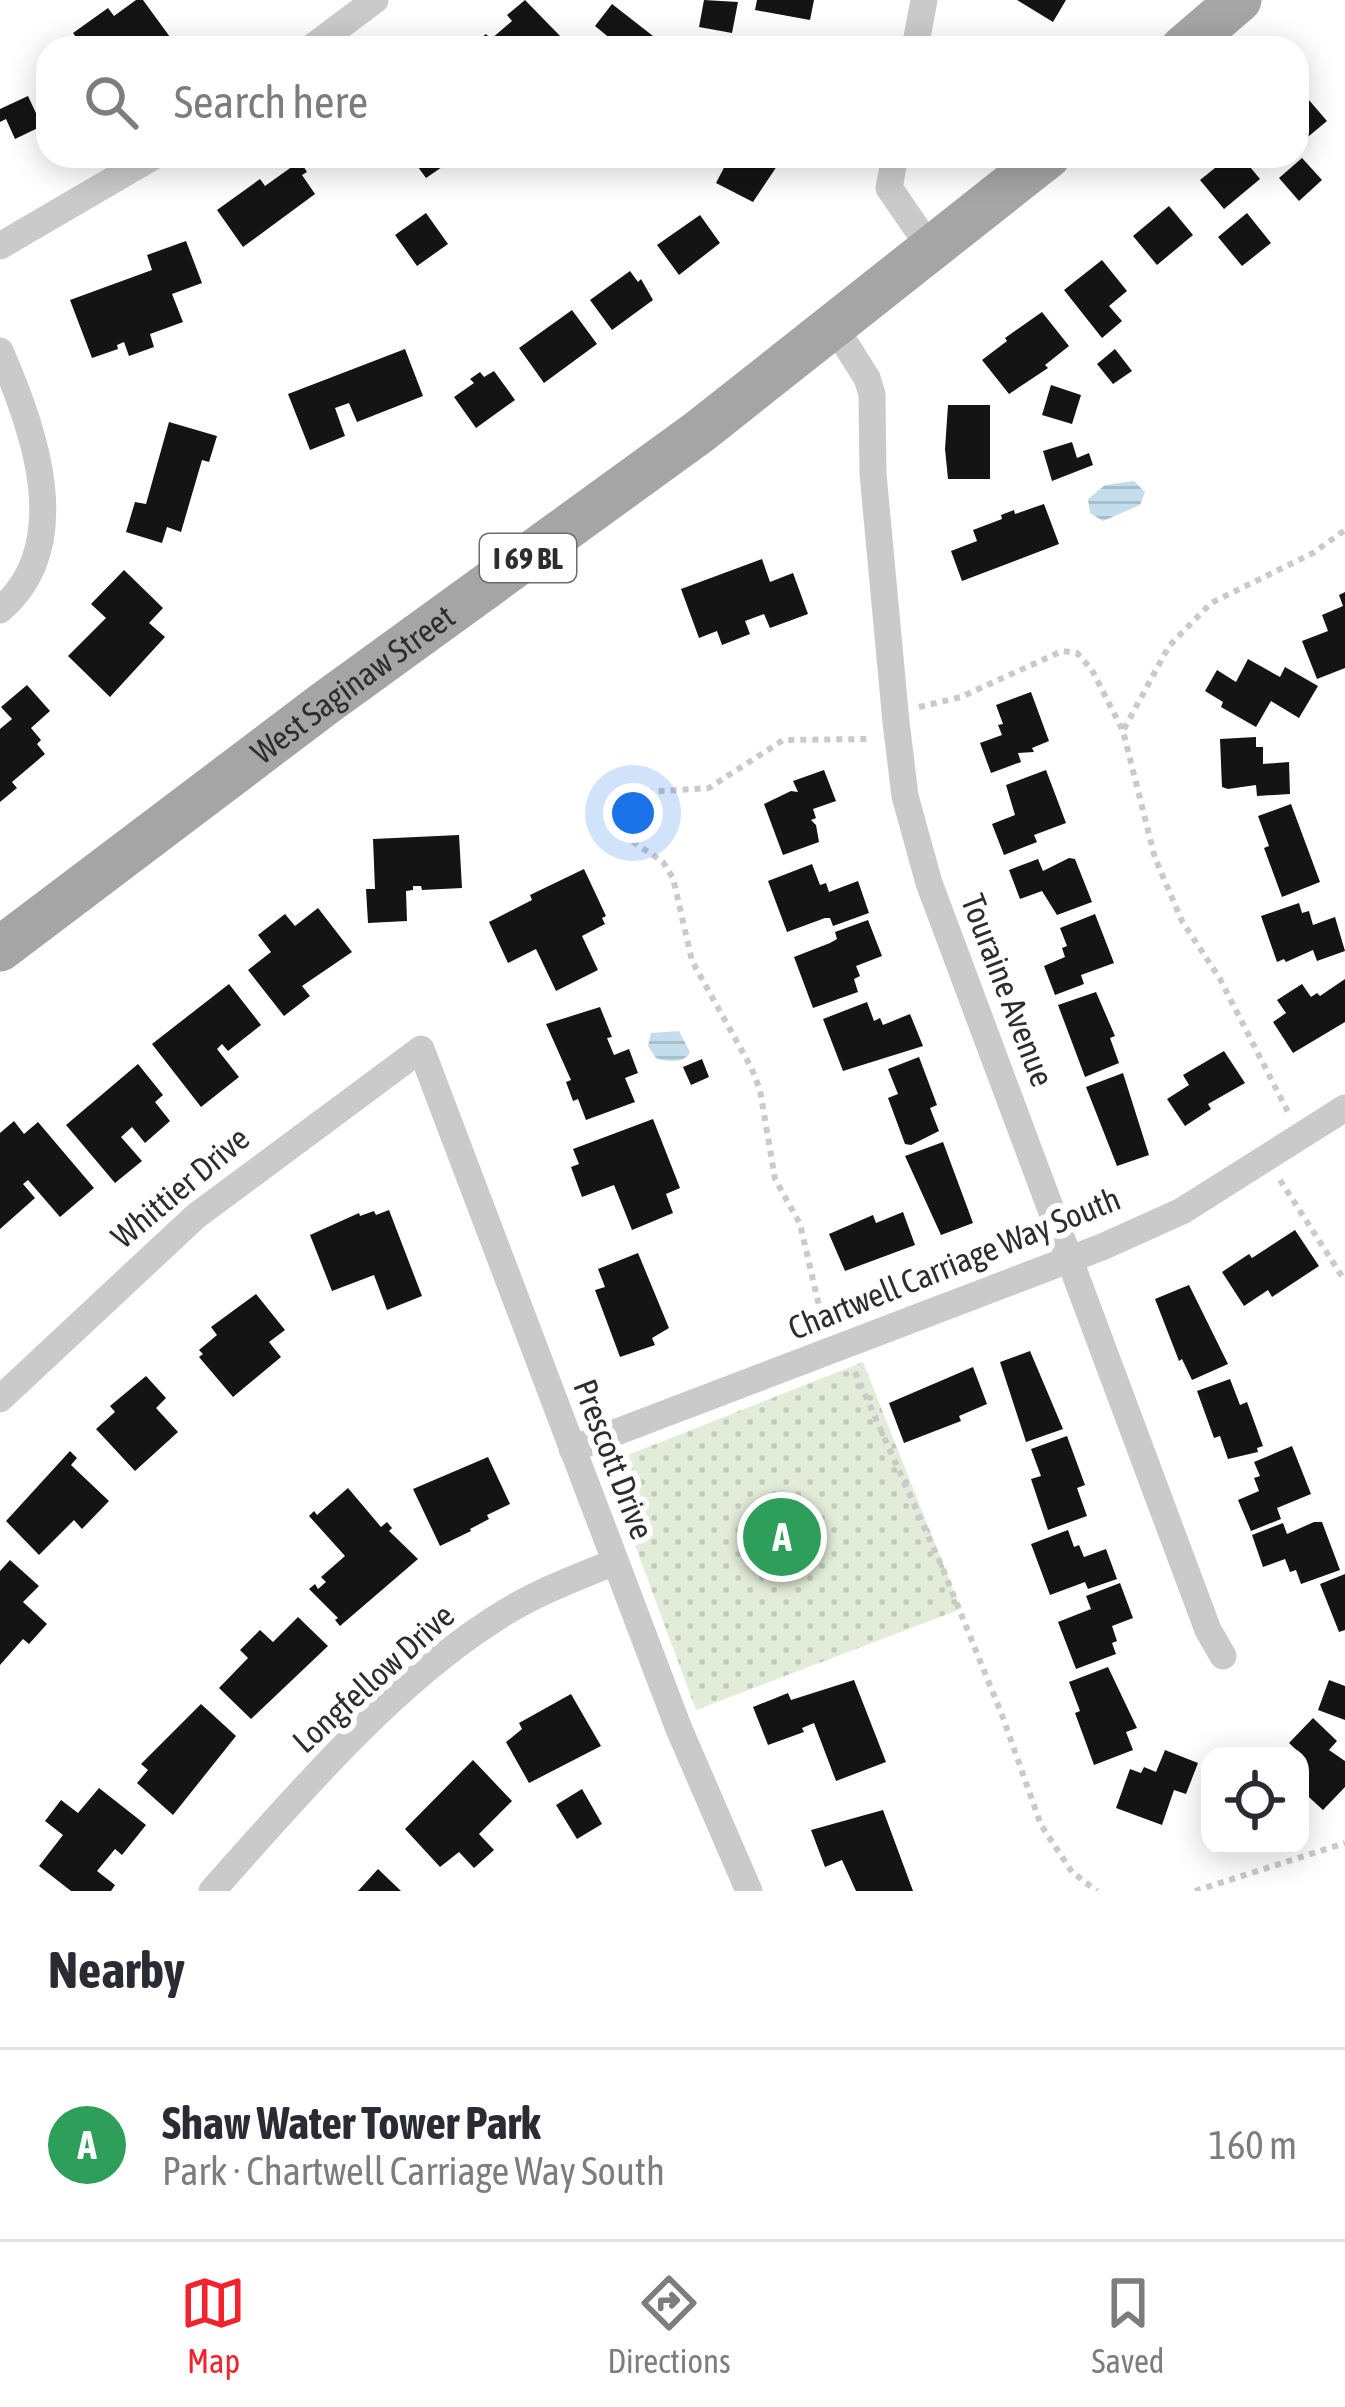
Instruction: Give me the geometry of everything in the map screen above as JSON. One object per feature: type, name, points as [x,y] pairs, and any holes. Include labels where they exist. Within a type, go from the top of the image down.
[{"type":"main road","points":[[1197,36],[1239,0]]},
{"type":"main road","name":"West Saginaw Street","points":[[0,949],[268,745],[699,432],[1033,168]]},
{"type":"street","points":[[327,36],[375,0]]},
{"type":"street","points":[[917,36],[924,0]]},
{"type":"street","points":[[0,246],[133,168]]},
{"type":"street","points":[[893,168],[889,188],[931,249]]},
{"type":"street","name":"Touraine Avenue","points":[[834,326],[867,377],[872,394],[873,474],[896,722],[905,796],[929,883],[1208,1630],[1223,1656]]},
{"type":"street","points":[[0,351],[33,440],[42,485],[41,532],[29,568],[21,588],[0,610]]},
{"type":"street","name":"Whittier Drive","points":[[0,1399],[196,1216],[421,1048]]},
{"type":"street","name":"Prescott Drive","points":[[421,1048],[686,1748],[749,1891]]},
{"type":"street","name":"Chartwell Carriage Way South","points":[[572,1449],[841,1348],[1182,1211],[1345,1108]]},
{"type":"street","name":"Longfellow Drive","points":[[212,1891],[374,1718],[463,1641],[520,1604],[615,1562]]},
{"type":"path","points":[[1123,731],[1169,646],[1199,614],[1238,586],[1313,553],[1345,530]]},
{"type":"path","points":[[1097,1891],[1072,1872],[1041,1825],[942,1567],[858,1378],[825,1329],[816,1306],[808,1247],[775,1179],[752,1066],[692,961],[673,878],[663,862],[628,839],[620,826],[632,800],[646,792],[709,788],[783,740],[876,739],[914,708],[962,698],[1070,650],[1092,670],[1123,731],[1155,858],[1181,921],[1220,979],[1289,1115],[1278,1177],[1345,1281]]},
{"type":"path","points":[[1195,1891],[1345,1843]]},
{"type":"green space","points":[[863,1362],[961,1609],[696,1710],[605,1464]]},
{"type":"water","points":[[1134,481],[1145,492],[1140,505],[1103,521],[1090,513],[1088,499],[1105,485]]},
{"type":"water","points":[[679,1031],[688,1056],[675,1061],[656,1058],[648,1046],[651,1033]]},
{"type":"building","points":[[143,0],[169,36],[73,33],[108,8],[114,16]]},
{"type":"building","points":[[525,0],[560,36],[494,36],[512,21],[507,15]]},
{"type":"building","points":[[704,0],[738,2],[732,33],[699,27]]},
{"type":"building","points":[[757,0],[814,0],[810,20],[755,10]]},
{"type":"building","points":[[1017,0],[1066,0],[1053,22]]},
{"type":"building","points":[[612,4],[653,36],[607,36],[595,26]]},
{"type":"building","points":[[28,96],[36,113],[36,129],[15,139],[6,119],[0,122],[0,109]]},
{"type":"building","points":[[1309,100],[1327,121],[1309,136]]},
{"type":"building","points":[[1309,166],[1322,180],[1299,201],[1279,178],[1290,168]]},
{"type":"building","points":[[290,168],[304,168],[307,172],[302,175],[315,194],[243,247],[217,210],[260,179],[265,186]]},
{"type":"building","points":[[419,168],[441,168],[426,178]]},
{"type":"building","points":[[724,168],[776,168],[753,202],[716,183]]},
{"type":"building","points":[[1215,168],[1251,168],[1260,179],[1224,209],[1200,180]]},
{"type":"building","points":[[1169,206],[1193,235],[1157,265],[1133,236]]},
{"type":"building","points":[[426,213],[448,244],[417,266],[395,235]]},
{"type":"building","points":[[1247,213],[1271,243],[1242,266],[1218,237]]},
{"type":"building","points":[[700,215],[720,243],[679,275],[657,245]]},
{"type":"building","points":[[186,241],[202,283],[172,294],[183,322],[150,334],[154,347],[129,356],[124,342],[92,358],[70,300],[152,270],[147,255]]},
{"type":"building","points":[[1102,260],[1127,291],[1109,306],[1122,321],[1102,338],[1064,290]]},
{"type":"building","points":[[630,271],[638,282],[641,279],[653,300],[612,330],[590,300]]},
{"type":"building","points":[[572,310],[597,344],[544,383],[519,348]]},
{"type":"building","points":[[1042,312],[1069,346],[1045,365],[1048,368],[1009,394],[982,360]]},
{"type":"building","points":[[405,349],[423,396],[357,422],[349,403],[335,408],[345,436],[310,450],[288,394]]},
{"type":"building","points":[[1115,349],[1132,371],[1113,384],[1097,364]]},
{"type":"building","points":[[494,371],[515,400],[476,428],[454,397],[474,383],[470,379],[480,372],[484,377]]},
{"type":"building","points":[[1051,385],[1081,395],[1072,424],[1042,415]]},
{"type":"building","points":[[948,405],[990,405],[990,479],[948,479]]},
{"type":"building","points":[[169,422],[217,436],[209,462],[202,460],[181,532],[167,527],[162,543],[126,532],[135,502],[146,504]]},
{"type":"building","points":[[1072,442],[1077,458],[1089,453],[1093,465],[1052,481],[1043,451]]},
{"type":"building","points":[[1044,504],[1059,544],[962,581],[951,551],[977,541],[973,530],[1014,510],[1015,514]]},
{"type":"building","points":[[762,559],[770,582],[793,573],[808,614],[770,628],[764,614],[745,621],[750,634],[722,645],[717,631],[699,638],[681,589]]},
{"type":"building","points":[[124,570],[163,608],[149,623],[165,637],[110,697],[68,656],[106,618],[91,604]]},
{"type":"building","points":[[1345,592],[1345,668],[1317,679],[1302,641],[1328,631],[1322,615],[1343,606],[1339,595]]},
{"type":"building","points":[[1248,659],[1280,677],[1285,667],[1318,686],[1299,718],[1271,701],[1256,727],[1221,707],[1223,702],[1205,691],[1217,670],[1236,682]]},
{"type":"building","points":[[27,685],[50,711],[31,728],[45,754],[12,782],[17,788],[0,802],[0,729],[12,719],[1,707]]},
{"type":"building","points":[[1031,692],[1049,741],[1032,748],[1034,752],[1018,753],[1021,762],[991,773],[980,743],[1002,735],[996,705]]},
{"type":"building","points":[[1256,737],[1256,747],[1263,747],[1263,764],[1289,762],[1290,794],[1257,796],[1256,785],[1222,787],[1220,739]]},
{"type":"building","points":[[824,770],[836,801],[813,809],[816,818],[811,820],[819,842],[783,855],[764,804],[798,792],[793,781]]},
{"type":"building","points":[[1046,770],[1066,823],[1034,835],[1037,842],[1004,855],[992,824],[1015,815],[1006,785]]},
{"type":"building","points":[[1291,804],[1320,882],[1282,897],[1258,816]]},
{"type":"building","points":[[459,835],[462,888],[422,890],[413,886],[406,891],[407,921],[368,923],[366,889],[375,889],[373,839]]},
{"type":"building","points":[[1038,859],[1043,871],[1075,859],[1092,902],[1057,915],[1042,891],[1020,899],[1009,870]]},
{"type":"building","points":[[812,864],[820,885],[826,883],[829,892],[858,881],[869,913],[833,926],[825,918],[787,932],[768,881]]},
{"type":"building","points":[[584,869],[606,916],[602,918],[605,924],[582,936],[598,970],[556,991],[536,949],[508,963],[489,922],[532,900],[530,895]]},
{"type":"building","points":[[1299,903],[1302,913],[1309,911],[1313,925],[1335,917],[1345,951],[1317,961],[1313,950],[1277,962],[1261,916]]},
{"type":"building","points":[[318,908],[352,952],[302,986],[310,996],[284,1016],[248,970],[271,952],[258,935],[285,914],[295,926]]},
{"type":"building","points":[[1095,914],[1114,963],[1081,975],[1084,984],[1055,995],[1044,966],[1065,957],[1062,948],[1067,946],[1060,928]]},
{"type":"building","points":[[868,920],[882,956],[856,966],[858,992],[813,1008],[794,957],[837,939],[835,932]]},
{"type":"building","points":[[1345,979],[1345,1022],[1293,1053],[1273,1022],[1286,1013],[1277,1000],[1302,984],[1311,997],[1320,996]]},
{"type":"building","points":[[229,984],[261,1025],[228,1051],[222,1044],[217,1049],[239,1077],[201,1107],[152,1044]]},
{"type":"building","points":[[1096,992],[1115,1036],[1110,1038],[1119,1063],[1085,1077],[1058,1005]]},
{"type":"building","points":[[867,1002],[874,1021],[880,1018],[883,1025],[910,1014],[923,1046],[843,1071],[823,1019]]},
{"type":"building","points":[[600,1007],[614,1055],[629,1049],[638,1073],[625,1078],[635,1102],[586,1120],[578,1099],[573,1101],[566,1082],[571,1080],[546,1024]]},
{"type":"building","points":[[1224,1051],[1245,1083],[1208,1104],[1211,1109],[1185,1126],[1167,1099],[1189,1085],[1183,1075]]},
{"type":"building","points":[[919,1057],[937,1105],[930,1108],[939,1131],[911,1145],[905,1144],[888,1098],[898,1094],[888,1069]]},
{"type":"building","points":[[702,1059],[709,1077],[691,1085],[683,1067]]},
{"type":"building","points":[[138,1064],[163,1095],[155,1102],[170,1121],[145,1143],[132,1127],[121,1137],[142,1161],[115,1183],[66,1125]]},
{"type":"building","points":[[1123,1073],[1149,1155],[1117,1166],[1086,1087]]},
{"type":"building","points":[[653,1119],[680,1188],[666,1194],[673,1213],[632,1230],[614,1185],[582,1197],[571,1167],[579,1164],[573,1149]]},
{"type":"building","points":[[14,1121],[24,1134],[38,1122],[94,1188],[60,1217],[28,1180],[23,1184],[35,1198],[0,1229],[0,1133]]},
{"type":"building","points":[[943,1142],[973,1223],[941,1235],[905,1156]]},
{"type":"building","points":[[389,1210],[422,1296],[387,1310],[374,1275],[332,1291],[310,1235],[359,1213],[374,1211],[376,1215]]},
{"type":"building","points":[[903,1212],[915,1245],[845,1271],[829,1234],[873,1215],[876,1223]]},
{"type":"building","points":[[1295,1230],[1319,1266],[1272,1297],[1268,1290],[1244,1306],[1222,1272]]},
{"type":"building","points":[[638,1253],[669,1328],[652,1338],[655,1345],[620,1357],[595,1290],[605,1287],[598,1269]]},
{"type":"building","points":[[1189,1285],[1228,1364],[1192,1380],[1182,1359],[1179,1361],[1155,1299]]},
{"type":"building","points":[[256,1294],[285,1330],[269,1342],[281,1357],[233,1397],[199,1357],[203,1354],[199,1350],[217,1335],[211,1327]]},
{"type":"building","points":[[1030,1351],[1063,1429],[1026,1442],[1000,1362]]},
{"type":"building","points":[[973,1367],[987,1404],[959,1416],[961,1421],[904,1443],[889,1403]]},
{"type":"building","points":[[146,1376],[166,1398],[156,1408],[178,1432],[135,1471],[96,1429],[115,1412],[110,1406]]},
{"type":"building","points":[[1230,1379],[1240,1405],[1247,1402],[1263,1446],[1258,1452],[1228,1459],[1220,1436],[1214,1438],[1197,1391]]},
{"type":"building","points":[[1067,1436],[1085,1485],[1077,1488],[1087,1516],[1048,1530],[1031,1479],[1041,1476],[1031,1449]]},
{"type":"building","points":[[1292,1446],[1311,1494],[1277,1508],[1281,1519],[1251,1531],[1238,1500],[1259,1491],[1254,1462]]},
{"type":"building","points":[[70,1451],[77,1458],[71,1465],[109,1501],[82,1529],[74,1520],[39,1555],[6,1521]]},
{"type":"building","points":[[488,1457],[510,1504],[440,1546],[413,1489]]},
{"type":"building","points":[[348,1488],[381,1527],[387,1522],[389,1531],[418,1559],[340,1626],[338,1618],[309,1589],[326,1582],[321,1577],[345,1556],[309,1516],[314,1511],[317,1515]]},
{"type":"building","points":[[1322,1522],[1340,1570],[1301,1584],[1285,1559],[1263,1567],[1252,1535],[1283,1523],[1287,1534]]},
{"type":"building","points":[[1068,1530],[1084,1557],[1106,1549],[1117,1579],[1088,1589],[1085,1582],[1050,1595],[1031,1544]]},
{"type":"building","points":[[10,1560],[39,1586],[23,1602],[47,1624],[29,1644],[23,1639],[0,1665],[0,1571]]},
{"type":"building","points":[[1345,1574],[1345,1630],[1339,1632],[1320,1584]]},
{"type":"building","points":[[1120,1583],[1133,1618],[1112,1626],[1116,1654],[1076,1669],[1058,1622],[1091,1609],[1086,1596]]},
{"type":"building","points":[[298,1617],[328,1646],[251,1719],[219,1688],[248,1658],[240,1650],[260,1630],[273,1642]]},
{"type":"building","points":[[1108,1667],[1137,1728],[1126,1732],[1133,1750],[1094,1765],[1069,1682]]},
{"type":"building","points":[[854,1680],[886,1762],[836,1781],[814,1723],[802,1728],[804,1732],[768,1745],[753,1707],[788,1693],[791,1700]]},
{"type":"building","points":[[1329,1680],[1345,1686],[1345,1720],[1318,1710]]},
{"type":"building","points":[[571,1694],[601,1746],[529,1783],[506,1742],[522,1729],[519,1723]]},
{"type":"building","points":[[201,1704],[236,1736],[173,1815],[137,1783],[148,1770],[141,1764]]},
{"type":"building","points":[[1313,1718],[1337,1741],[1329,1750],[1345,1761],[1345,1787],[1323,1810],[1309,1797],[1309,1747],[1289,1743]]},
{"type":"building","points":[[1165,1750],[1198,1763],[1186,1794],[1174,1790],[1162,1825],[1116,1808],[1130,1769],[1156,1772]]},
{"type":"building","points":[[473,1760],[512,1801],[479,1834],[494,1850],[474,1868],[459,1852],[440,1867],[405,1829]]},
{"type":"building","points":[[99,1788],[146,1825],[122,1855],[115,1849],[97,1871],[115,1885],[111,1891],[71,1891],[39,1866],[63,1835],[45,1821],[61,1800],[78,1813]]},
{"type":"building","points":[[582,1789],[602,1824],[577,1839],[556,1805]]},
{"type":"building","points":[[883,1810],[913,1891],[856,1891],[842,1860],[825,1867],[811,1830]]},
{"type":"building","points":[[378,1869],[401,1891],[358,1891]]},
{"type":"place","name":"Shaw Water Tower Park","points":[[782,1537]]}]
